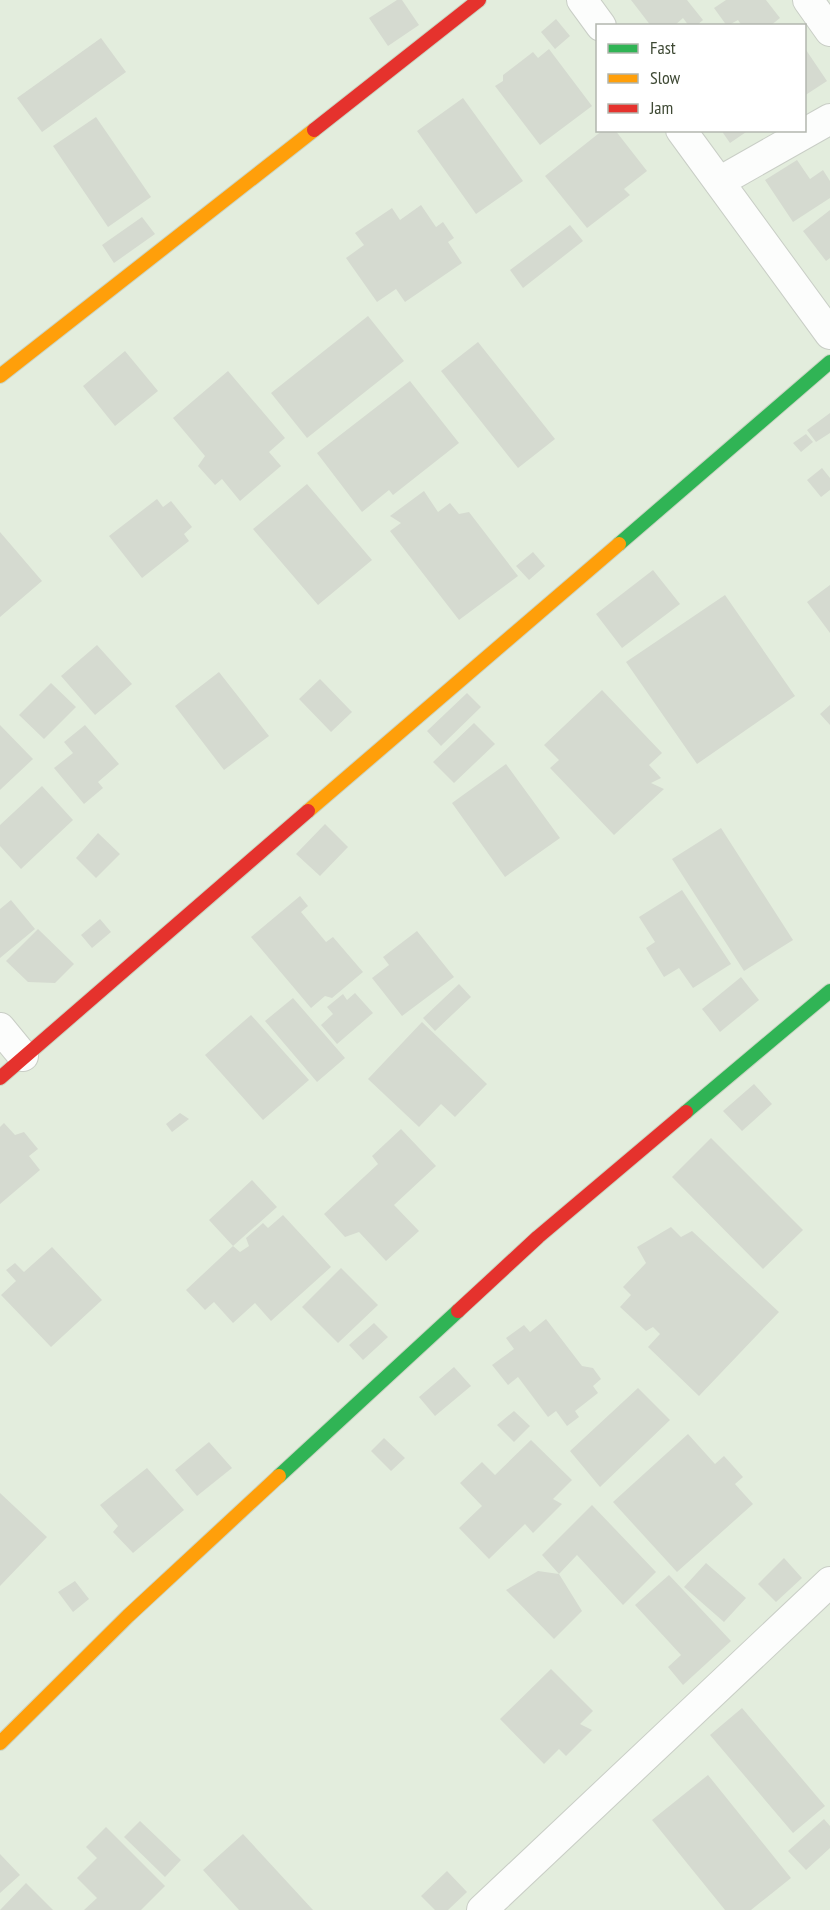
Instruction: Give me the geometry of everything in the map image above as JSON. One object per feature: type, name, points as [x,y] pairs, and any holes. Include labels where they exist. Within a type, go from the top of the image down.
[{"type":"street","points":[[0,376],[479,0]]},
{"type":"street","points":[[582,0],[600,24]]},
{"type":"street","points":[[808,0],[830,31]]},
{"type":"street","points":[[719,182],[830,119]]},
{"type":"street","points":[[682,132],[830,333]]},
{"type":"street","points":[[0,1078],[830,362]]},
{"type":"street","points":[[0,1743],[128,1616],[538,1237],[830,991]]},
{"type":"street","points":[[0,1028],[23,1056]]},
{"type":"street","points":[[482,1910],[830,1582]]},
{"type":"shaded area","points":[[0,0],[830,0],[830,1910],[0,1910]]},
{"type":"building","points":[[397,0],[402,0],[419,25],[388,46],[369,18]]},
{"type":"building","points":[[631,0],[687,0],[703,20],[698,24],[688,24],[683,18],[676,24],[649,24]]},
{"type":"building","points":[[726,0],[766,0],[780,18],[772,24],[741,24],[738,20],[726,24],[714,8]]},
{"type":"building","points":[[556,19],[570,36],[555,49],[541,32]]},
{"type":"building","points":[[101,38],[126,72],[42,132],[17,98]]},
{"type":"building","points":[[549,49],[592,106],[540,145],[495,86],[503,81],[503,75],[533,52],[538,58]]},
{"type":"building","points":[[806,50],[827,81],[806,95]]},
{"type":"building","points":[[463,98],[523,181],[476,214],[417,131]]},
{"type":"building","points":[[96,117],[151,197],[108,227],[53,146]]},
{"type":"building","points":[[600,132],[617,132],[647,171],[624,189],[630,195],[587,228],[545,176]]},
{"type":"building","points":[[722,132],[746,132],[730,143]]},
{"type":"building","points":[[797,160],[810,179],[823,170],[830,181],[830,198],[793,222],[765,180]]},
{"type":"building","points":[[421,205],[436,227],[443,222],[454,238],[448,242],[462,263],[405,302],[396,289],[377,302],[346,258],[364,245],[355,233],[392,208],[400,220]]},
{"type":"building","points":[[830,210],[830,258],[826,261],[803,231]]},
{"type":"building","points":[[142,217],[155,234],[114,263],[102,245]]},
{"type":"building","points":[[570,225],[583,241],[523,288],[510,270]]},
{"type":"building","points":[[368,316],[404,361],[307,438],[271,393]]},
{"type":"building","points":[[478,342],[555,439],[518,468],[441,371]]},
{"type":"building","points":[[125,351],[158,391],[115,426],[83,386]]},
{"type":"building","points":[[228,371],[285,438],[269,452],[281,466],[240,501],[222,479],[215,485],[198,466],[205,456],[173,418]]},
{"type":"building","points":[[410,381],[459,443],[393,495],[389,490],[362,512],[317,453]]},
{"type":"building","points":[[830,413],[830,433],[816,442],[807,430]]},
{"type":"building","points":[[806,434],[813,442],[801,452],[793,443]]},
{"type":"building","points":[[822,468],[830,478],[830,490],[821,497],[807,480]]},
{"type":"building","points":[[307,484],[372,560],[318,605],[253,529]]},
{"type":"building","points":[[424,491],[438,512],[450,503],[459,514],[469,512],[518,576],[459,620],[390,531],[401,523],[390,516]]},
{"type":"building","points":[[157,499],[163,507],[171,501],[192,527],[184,534],[189,541],[142,578],[109,536]]},
{"type":"building","points":[[0,532],[42,581],[0,617]]},
{"type":"building","points":[[533,552],[545,566],[529,580],[516,566]]},
{"type":"building","points":[[653,570],[680,604],[622,648],[596,614]]},
{"type":"building","points":[[830,585],[830,633],[807,602]]},
{"type":"building","points":[[725,595],[795,696],[697,764],[626,662]]},
{"type":"building","points":[[97,645],[132,684],[95,715],[61,676]]},
{"type":"building","points":[[219,672],[269,736],[224,770],[175,706]]},
{"type":"building","points":[[320,679],[352,712],[331,732],[299,699]]},
{"type":"building","points":[[51,683],[76,707],[44,739],[19,715]]},
{"type":"building","points":[[602,690],[662,753],[649,765],[661,778],[651,783],[664,789],[614,835],[550,768],[559,760],[544,745]]},
{"type":"building","points":[[467,693],[481,707],[441,746],[427,731]]},
{"type":"building","points":[[830,705],[830,725],[820,714]]},
{"type":"building","points":[[474,723],[495,744],[454,783],[433,762]]},
{"type":"building","points":[[0,725],[33,759],[0,790]]},
{"type":"building","points":[[85,725],[119,764],[98,782],[103,788],[84,804],[54,768],[73,753],[64,742]]},
{"type":"building","points":[[506,764],[560,838],[505,877],[452,803]]},
{"type":"building","points":[[42,786],[73,820],[21,869],[0,846],[0,825]]},
{"type":"building","points":[[325,824],[348,847],[320,876],[296,854]]},
{"type":"building","points":[[721,828],[793,940],[744,971],[672,859]]},
{"type":"building","points":[[98,833],[120,854],[96,878],[76,858]]},
{"type":"building","points":[[682,890],[731,964],[693,988],[679,968],[664,977],[646,948],[655,942],[639,917]]},
{"type":"building","points":[[300,896],[308,906],[301,912],[326,942],[333,937],[363,972],[332,998],[325,996],[311,1008],[251,937]]},
{"type":"building","points":[[11,900],[35,929],[0,958],[0,909]]},
{"type":"building","points":[[100,919],[111,932],[92,948],[81,935]]},
{"type":"building","points":[[38,929],[74,964],[55,983],[28,982],[6,961]]},
{"type":"building","points":[[417,931],[454,977],[402,1016],[372,978],[389,965],[383,957]]},
{"type":"building","points":[[741,977],[759,1000],[720,1032],[702,1009]]},
{"type":"building","points":[[459,984],[471,997],[435,1031],[423,1018]]},
{"type":"building","points":[[355,993],[373,1013],[337,1044],[321,1025],[333,1014],[327,1007],[343,994],[347,1000]]},
{"type":"building","points":[[293,998],[345,1058],[317,1082],[265,1021]]},
{"type":"building","points":[[251,1015],[309,1080],[263,1120],[205,1055]]},
{"type":"building","points":[[422,1022],[487,1084],[455,1117],[441,1104],[419,1127],[368,1079]]},
{"type":"building","points":[[754,1084],[772,1104],[742,1131],[723,1111]]},
{"type":"building","points":[[180,1113],[189,1119],[172,1132],[166,1124]]},
{"type":"building","points":[[4,1123],[15,1135],[24,1132],[38,1149],[29,1156],[40,1170],[0,1204],[0,1127]]},
{"type":"building","points":[[401,1129],[436,1166],[394,1205],[419,1231],[386,1261],[359,1232],[345,1237],[324,1214],[378,1164],[372,1156]]},
{"type":"building","points":[[711,1138],[803,1230],[763,1269],[672,1177]]},
{"type":"building","points":[[252,1180],[277,1207],[233,1246],[209,1220]]},
{"type":"building","points":[[283,1215],[331,1267],[271,1321],[255,1303],[233,1323],[214,1302],[205,1310],[186,1290],[233,1246],[240,1252],[249,1246],[246,1238],[263,1223],[268,1228]]},
{"type":"building","points":[[671,1227],[681,1237],[692,1231],[779,1312],[699,1396],[648,1347],[660,1334],[653,1327],[646,1331],[620,1307],[631,1295],[623,1287],[646,1263],[637,1247]]},
{"type":"building","points":[[52,1247],[102,1300],[51,1347],[1,1295],[16,1281],[6,1270],[15,1263],[24,1272]]},
{"type":"building","points":[[341,1268],[378,1305],[338,1343],[302,1307]]},
{"type":"building","points":[[546,1319],[582,1366],[593,1368],[601,1379],[593,1386],[598,1393],[575,1411],[579,1417],[567,1426],[556,1411],[548,1417],[518,1377],[508,1385],[492,1365],[514,1349],[506,1338],[524,1325],[530,1332]]},
{"type":"building","points":[[374,1323],[388,1337],[363,1360],[349,1345]]},
{"type":"building","points":[[454,1367],[471,1386],[435,1416],[419,1397]]},
{"type":"building","points":[[638,1388],[670,1420],[600,1487],[570,1451]]},
{"type":"building","points":[[514,1411],[530,1426],[514,1442],[497,1425]]},
{"type":"building","points":[[688,1434],[715,1464],[724,1456],[743,1477],[735,1484],[753,1504],[677,1572],[613,1502]]},
{"type":"building","points":[[384,1438],[405,1458],[391,1471],[371,1451]]},
{"type":"building","points":[[531,1440],[572,1480],[553,1499],[562,1504],[533,1533],[525,1524],[489,1559],[459,1528],[482,1506],[460,1483],[482,1462],[495,1475]]},
{"type":"building","points":[[209,1442],[232,1468],[197,1496],[175,1470]]},
{"type":"building","points":[[147,1468],[184,1510],[133,1553],[113,1532],[118,1526],[100,1505]]},
{"type":"building","points":[[0,1493],[47,1537],[0,1586]]},
{"type":"building","points":[[592,1505],[656,1572],[623,1605],[577,1555],[559,1574],[542,1555]]},
{"type":"building","points":[[784,1558],[802,1578],[776,1602],[758,1584]]},
{"type":"building","points":[[706,1563],[746,1598],[724,1622],[684,1587]]},
{"type":"building","points":[[538,1571],[559,1574],[582,1611],[554,1639],[506,1590]]},
{"type":"building","points":[[669,1575],[731,1641],[683,1685],[668,1667],[681,1655],[635,1605]]},
{"type":"building","points":[[75,1581],[89,1599],[73,1612],[58,1592]]},
{"type":"building","points":[[551,1669],[593,1711],[580,1724],[592,1730],[566,1756],[559,1749],[544,1764],[500,1719]]},
{"type":"building","points":[[742,1708],[825,1806],[793,1833],[710,1735]]},
{"type":"building","points":[[708,1775],[791,1878],[751,1910],[725,1910],[652,1820]]},
{"type":"building","points":[[824,1819],[830,1826],[830,1848],[806,1870],[788,1851]]},
{"type":"building","points":[[140,1821],[181,1860],[165,1877],[124,1837]]},
{"type":"building","points":[[106,1827],[165,1886],[141,1910],[84,1910],[97,1898],[77,1878],[97,1858],[86,1847]]},
{"type":"building","points":[[243,1834],[313,1910],[239,1910],[203,1870]]},
{"type":"building","points":[[0,1854],[20,1875],[0,1893]]},
{"type":"building","points":[[447,1871],[467,1892],[448,1910],[435,1910],[421,1896]]},
{"type":"building","points":[[26,1883],[53,1910],[0,1910]]},
{"type":"traffic: fast","points":[[619,544],[830,362]]},
{"type":"traffic: fast","points":[[686,1112],[830,991]]},
{"type":"traffic: fast","points":[[279,1476],[458,1311]]},
{"type":"traffic: slow","points":[[0,376],[314,130]]},
{"type":"traffic: slow","points":[[308,811],[619,544]]},
{"type":"traffic: slow","points":[[0,1743],[128,1616],[279,1476]]},
{"type":"traffic: jam","points":[[314,130],[479,0]]},
{"type":"traffic: jam","points":[[0,1078],[308,811]]},
{"type":"traffic: jam","points":[[458,1311],[538,1237],[686,1112]]}]
